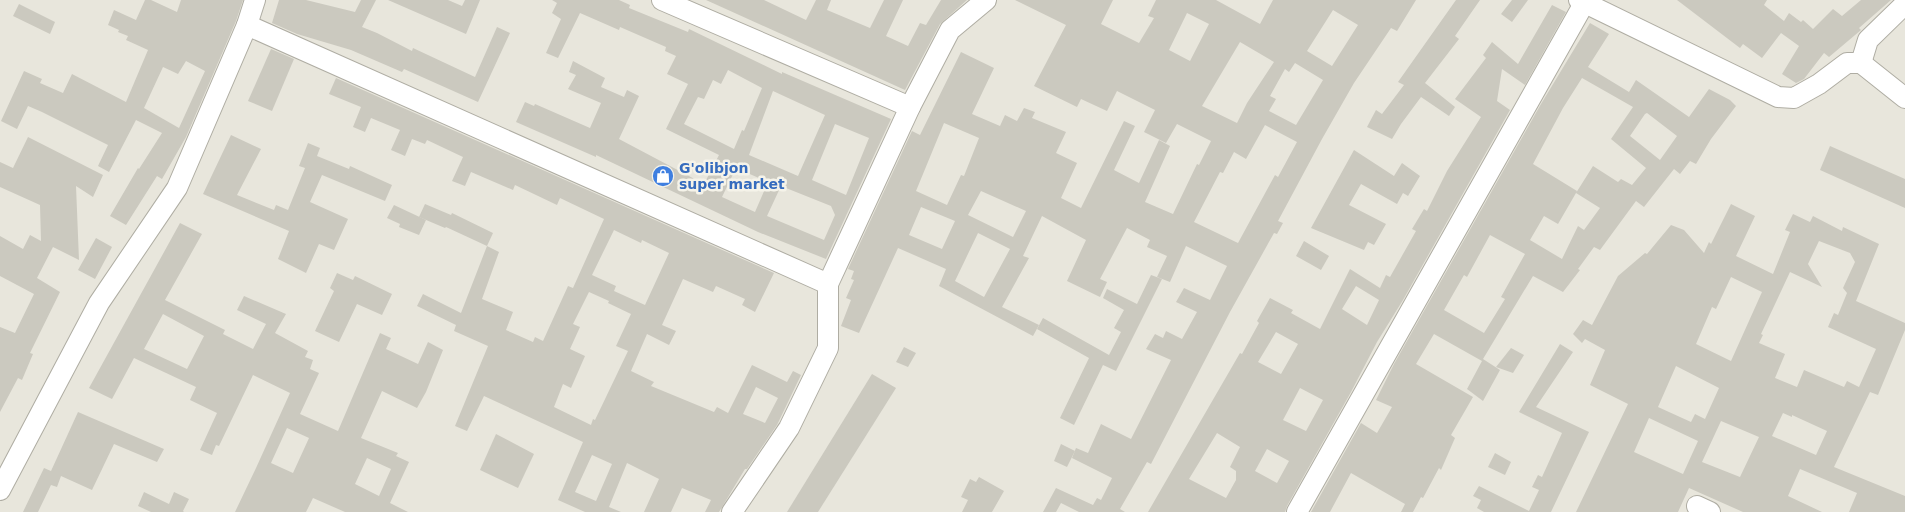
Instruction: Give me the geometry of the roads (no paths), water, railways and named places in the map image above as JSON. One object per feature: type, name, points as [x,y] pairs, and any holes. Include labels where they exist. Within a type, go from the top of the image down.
[{"type":"street","points":[[0,490],[99,303],[178,188],[247,25],[255,0]]},
{"type":"street","points":[[662,0],[910,107]]},
{"type":"street","points":[[732,512],[789,428],[828,348],[828,284],[910,107],[950,30],[986,0]]},
{"type":"street","points":[[1297,512],[1583,1],[1778,97],[1794,98],[1819,84],[1847,63],[1861,63],[1905,98]]},
{"type":"street","points":[[1861,63],[1868,40],[1905,4]]},
{"type":"street","points":[[247,25],[828,284]]},
{"type":"place","name":"G'olibjon super market","points":[[663,176]]}]
